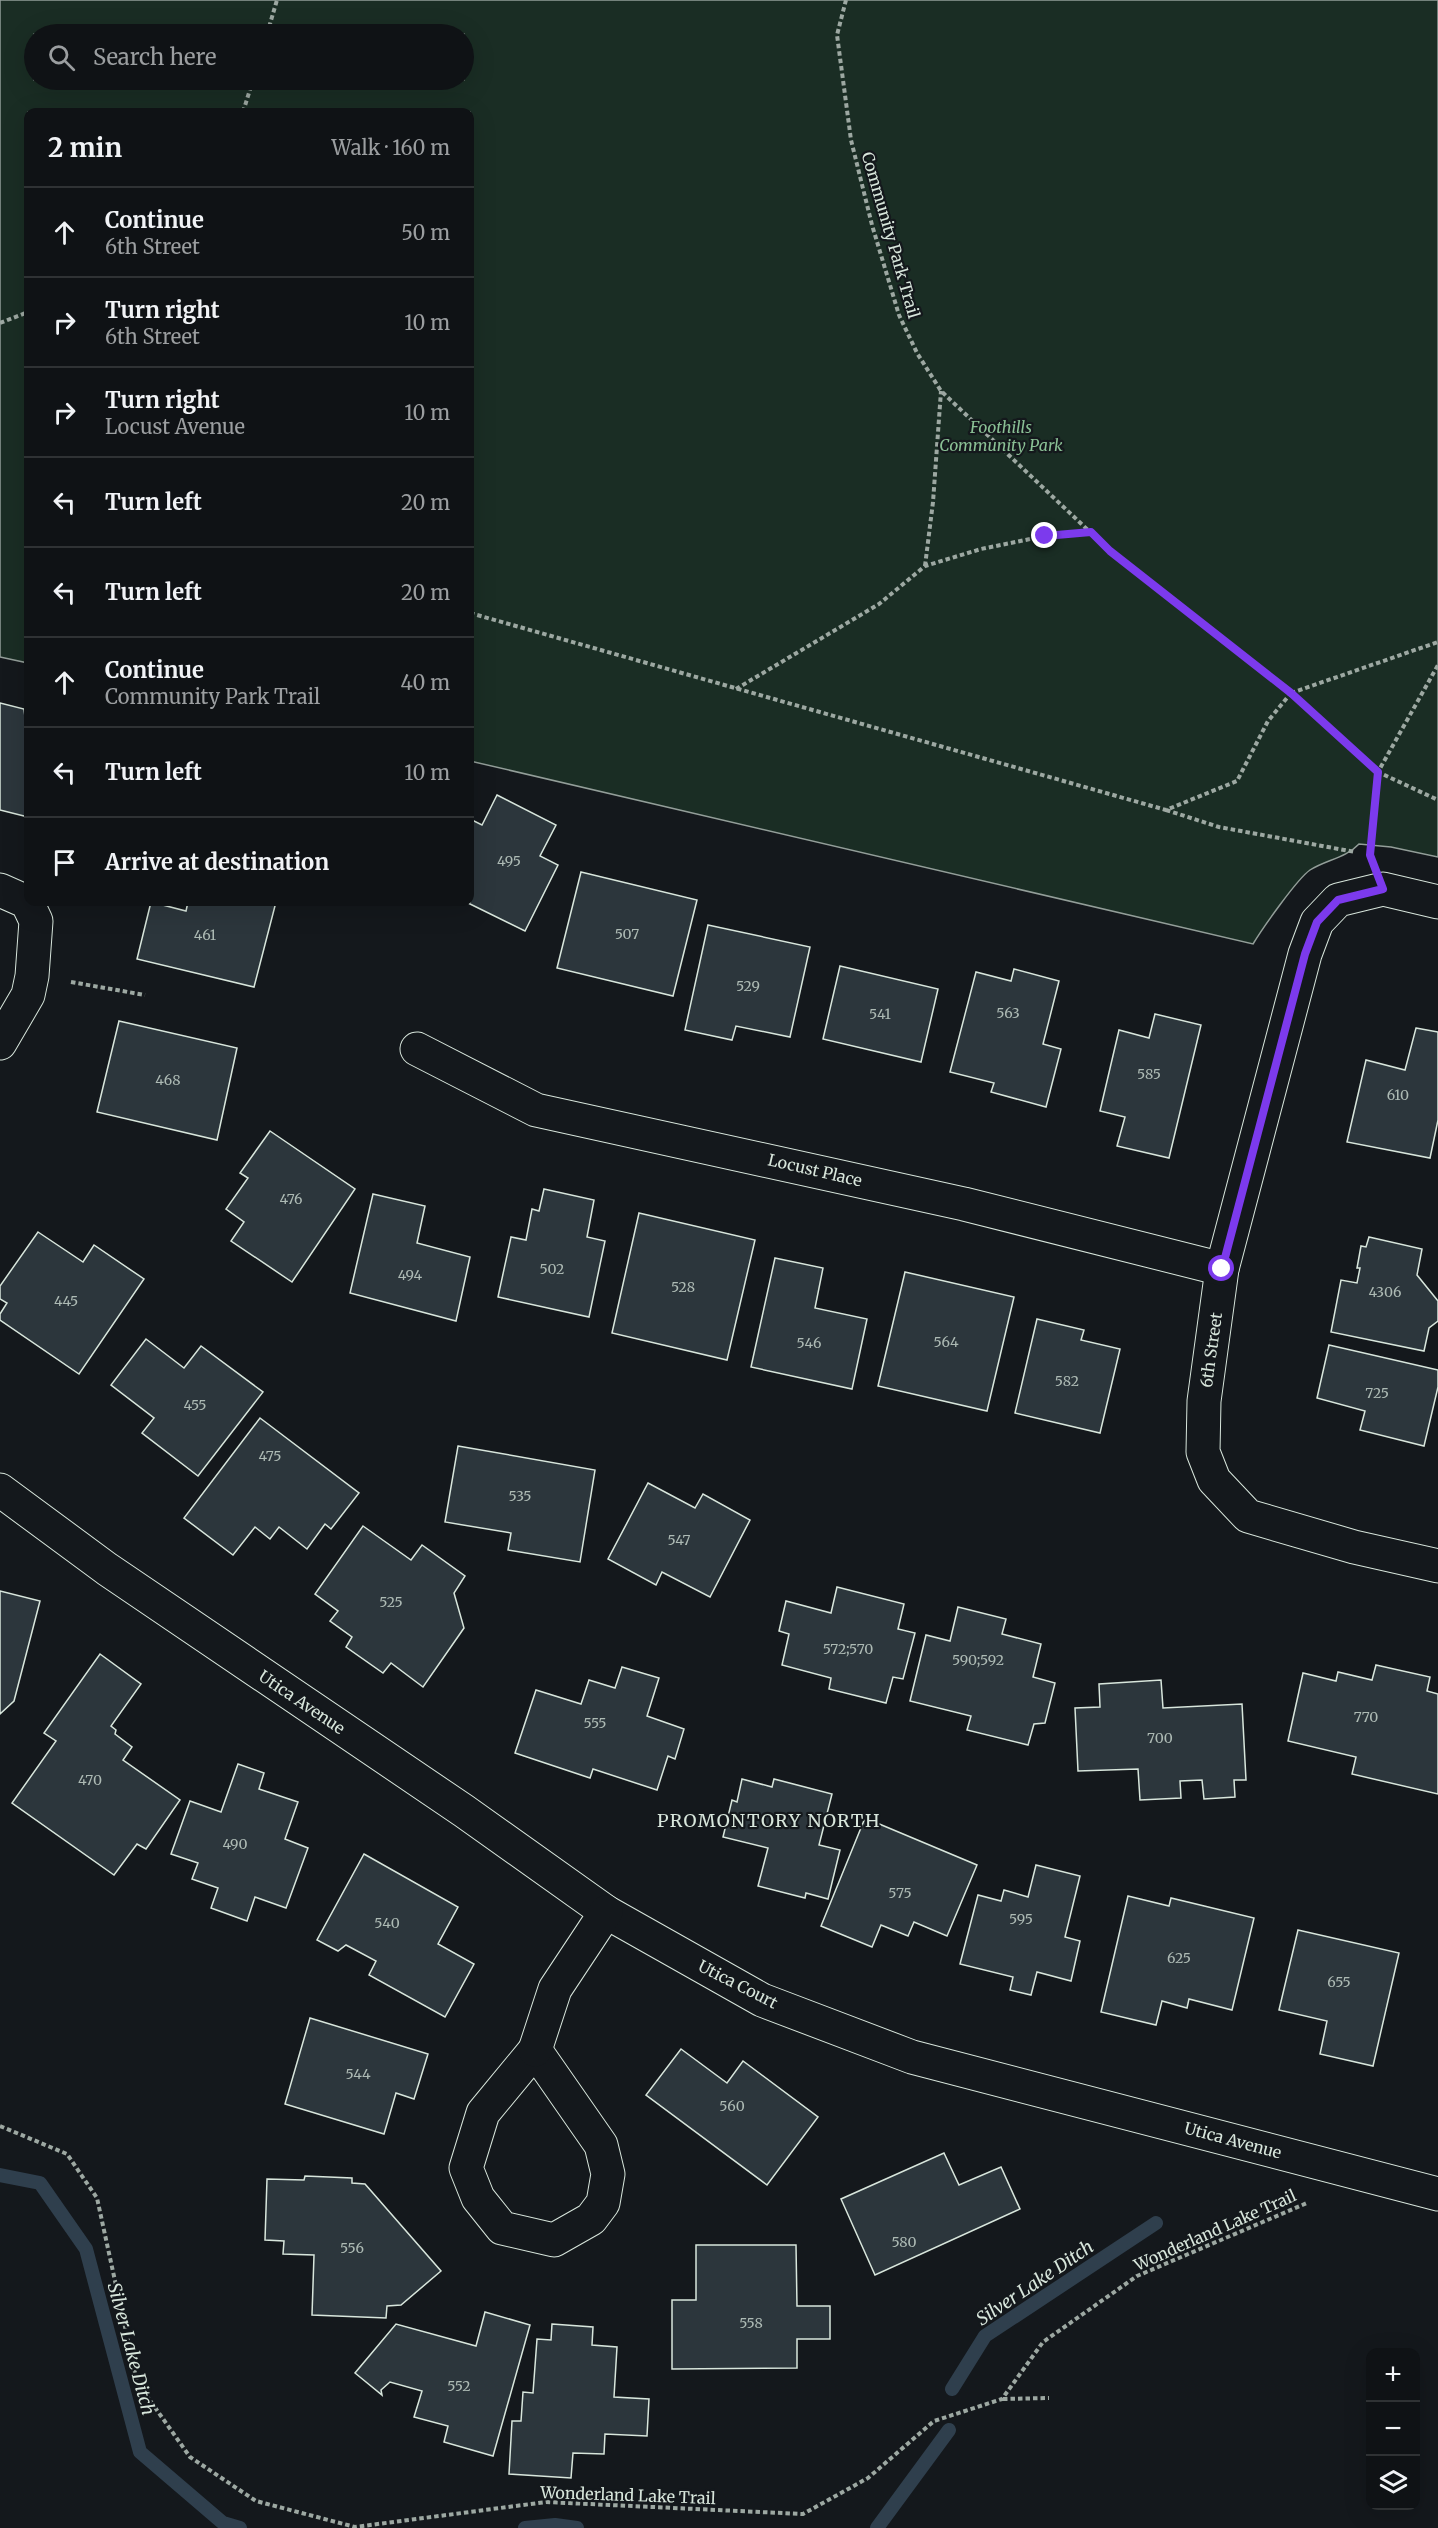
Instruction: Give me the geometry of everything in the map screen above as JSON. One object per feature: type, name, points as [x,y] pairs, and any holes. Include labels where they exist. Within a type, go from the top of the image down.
[{"type":"street","name":"6th Street","points":[[1383,889],[1338,900],[1317,922],[1305,954],[1222,1269],[1204,1401],[1203,1452],[1214,1480],[1248,1516],[1354,1547],[1438,1566]]},
{"type":"street","points":[[1383,889],[1438,902]]},
{"type":"street","points":[[0,890],[24,901]]},
{"type":"street","points":[[0,1043],[28,995],[32,976],[36,921],[29,906]]},
{"type":"street","name":"Locust Place","points":[[417,1049],[536,1110],[964,1204],[1222,1269]]},
{"type":"street","name":"Utica Avenue","points":[[0,1490],[107,1569],[464,1811],[606,1912]]},
{"type":"street","points":[[534,2050],[601,2145],[608,2174],[603,2203],[591,2219],[554,2240],[502,2228],[478,2198],[466,2168],[483,2113],[534,2050],[555,1989],[606,1912]]},
{"type":"street","name":"Utica Court","points":[[606,1912],[762,2000],[912,2057],[1028,2087]]},
{"type":"street","name":"Utica Avenue","points":[[1028,2087],[1438,2194]]},
{"type":"path","points":[[270,24],[277,0]]},
{"type":"path","name":"Community Park Trail","points":[[846,0],[837,35],[851,140],[872,225],[899,315],[917,353],[940,391],[1110,551],[1291,693],[1378,772],[1438,800]]},
{"type":"path","points":[[244,108],[250,90]]},
{"type":"path","points":[[0,323],[24,314]]},
{"type":"path","points":[[925,566],[933,502],[940,391]]},
{"type":"path","points":[[735,689],[879,604],[925,566],[981,549],[1045,536],[1091,532]]},
{"type":"path","points":[[474,614],[1219,827],[1370,855]]},
{"type":"path","points":[[1166,810],[1237,781],[1268,721],[1291,693],[1438,642]]},
{"type":"path","points":[[1383,889],[1370,855],[1378,772],[1438,665]]},
{"type":"path","points":[[32,976],[145,995]]},
{"type":"path","name":"Wonderland Lake Trail","points":[[0,2126],[67,2154],[97,2198],[137,2382],[190,2457],[256,2501],[355,2527],[546,2502],[803,2514],[868,2478],[934,2421],[1002,2399],[1042,2342],[1137,2276],[1315,2199],[1338,2169]]},
{"type":"path","points":[[1002,2399],[1049,2398]]},
{"type":"green space","name":"Foothills Community Park","points":[[0,0],[1438,0],[1438,857],[1391,847],[1359,844],[1348,853],[1304,875],[1253,944],[474,762],[474,108],[24,108],[24,662],[0,657]]},
{"type":"building","points":[[0,703],[24,709],[24,816],[0,810]]},
{"type":"building","points":[[497,795],[556,825],[540,856],[558,865],[525,931],[474,906],[474,821],[482,825]]},
{"type":"building","points":[[581,872],[697,900],[673,996],[557,968]]},
{"type":"building","points":[[150,906],[167,906],[186,911],[187,906],[275,906],[254,987],[137,959]]},
{"type":"building","points":[[708,925],[810,947],[790,1037],[736,1026],[732,1040],[685,1030]]},
{"type":"building","points":[[840,966],[938,989],[921,1062],[823,1039]]},
{"type":"building","points":[[1014,969],[1059,981],[1043,1044],[1061,1049],[1046,1107],[991,1092],[994,1083],[950,1072],[976,972],[1011,981]]},
{"type":"building","points":[[1155,1014],[1201,1025],[1169,1158],[1117,1146],[1125,1117],[1100,1111],[1119,1030],[1149,1038]]},
{"type":"building","points":[[119,1021],[237,1048],[217,1140],[97,1112]]},
{"type":"building","points":[[1416,1028],[1438,1032],[1438,1120],[1430,1158],[1347,1142],[1366,1060],[1405,1070]]},
{"type":"building","points":[[270,1131],[355,1189],[292,1282],[231,1241],[244,1222],[226,1209],[248,1178],[240,1173]]},
{"type":"building","points":[[544,1189],[594,1200],[587,1237],[605,1241],[589,1317],[498,1297],[511,1237],[526,1240],[532,1209],[539,1211]]},
{"type":"building","points":[[373,1194],[425,1206],[417,1243],[470,1257],[456,1321],[350,1293]]},
{"type":"building","points":[[639,1213],[755,1240],[727,1360],[612,1333]]},
{"type":"building","points":[[38,1232],[83,1262],[94,1245],[144,1279],[79,1374],[0,1320],[0,1314],[7,1303],[0,1299],[0,1286]]},
{"type":"building","points":[[1369,1237],[1422,1249],[1417,1275],[1438,1301],[1438,1321],[1429,1328],[1424,1351],[1331,1332],[1341,1280],[1357,1283],[1361,1246],[1366,1247]]},
{"type":"building","points":[[775,1258],[823,1268],[815,1308],[867,1319],[852,1389],[751,1367]]},
{"type":"building","points":[[905,1272],[1014,1297],[987,1411],[878,1386]]},
{"type":"building","points":[[1037,1319],[1084,1330],[1081,1340],[1120,1349],[1100,1433],[1015,1413]]},
{"type":"building","points":[[146,1339],[184,1368],[201,1346],[263,1392],[198,1476],[142,1433],[154,1418],[111,1385]]},
{"type":"building","points":[[1329,1345],[1438,1370],[1438,1387],[1424,1446],[1360,1430],[1365,1411],[1317,1398]]},
{"type":"building","points":[[260,1418],[359,1493],[331,1529],[325,1524],[307,1549],[279,1527],[270,1539],[255,1527],[233,1555],[184,1518]]},
{"type":"building","points":[[458,1446],[595,1470],[580,1562],[508,1550],[511,1533],[445,1522]]},
{"type":"building","points":[[648,1483],[695,1508],[703,1494],[750,1520],[710,1597],[662,1572],[656,1585],[608,1559]]},
{"type":"building","points":[[363,1526],[411,1560],[422,1545],[465,1576],[454,1593],[464,1628],[423,1687],[391,1663],[383,1673],[346,1647],[352,1637],[330,1621],[338,1611],[315,1594]]},
{"type":"building","points":[[837,1587],[904,1604],[898,1629],[915,1633],[903,1679],[893,1677],[886,1703],[829,1689],[831,1678],[782,1665],[789,1634],[779,1631],[786,1601],[831,1613]]},
{"type":"building","points":[[0,1591],[40,1601],[14,1701],[0,1714]]},
{"type":"building","points":[[958,1607],[1006,1619],[1002,1634],[1041,1644],[1033,1677],[1055,1683],[1045,1723],[1034,1724],[1028,1745],[967,1730],[971,1716],[910,1701],[926,1635],[950,1641]]},
{"type":"building","points":[[100,1654],[141,1684],[111,1726],[116,1730],[115,1734],[132,1747],[123,1760],[180,1800],[146,1849],[137,1844],[114,1875],[12,1803],[56,1741],[44,1733]]},
{"type":"building","points":[[1376,1665],[1430,1677],[1427,1691],[1438,1694],[1438,1794],[1352,1774],[1356,1757],[1288,1741],[1303,1673],[1336,1681],[1338,1672],[1372,1680]]},
{"type":"building","points":[[622,1667],[659,1678],[647,1716],[684,1729],[675,1759],[668,1756],[657,1790],[593,1769],[590,1778],[515,1753],[536,1690],[581,1704],[589,1680],[615,1688]]},
{"type":"building","points":[[1161,1680],[1163,1708],[1242,1704],[1246,1780],[1234,1780],[1235,1797],[1204,1799],[1202,1780],[1180,1781],[1181,1798],[1140,1800],[1138,1769],[1078,1771],[1075,1708],[1100,1707],[1099,1684]]},
{"type":"building","points":[[238,1764],[264,1773],[259,1789],[298,1802],[285,1839],[308,1848],[286,1908],[255,1897],[247,1921],[211,1908],[218,1888],[192,1879],[198,1863],[171,1854],[190,1801],[221,1812]]},
{"type":"building","points":[[742,1779],[772,1787],[774,1779],[832,1794],[819,1845],[840,1850],[828,1899],[806,1893],[805,1898],[758,1886],[768,1848],[723,1837],[732,1800],[737,1802]]},
{"type":"building","points":[[865,1818],[977,1865],[947,1936],[914,1922],[908,1936],[881,1925],[872,1947],[821,1926]]},
{"type":"building","points":[[364,1854],[458,1907],[438,1944],[474,1964],[445,2017],[369,1975],[376,1961],[346,1945],[338,1951],[317,1940]]},
{"type":"building","points":[[1036,1865],[1080,1876],[1065,1937],[1080,1941],[1071,1981],[1037,1972],[1031,1995],[1010,1990],[1013,1977],[960,1964],[978,1895],[1001,1901],[1004,1890],[1028,1897]]},
{"type":"building","points":[[1128,1896],[1169,1906],[1171,1898],[1254,1918],[1232,2010],[1189,1999],[1187,2008],[1162,2001],[1156,2025],[1101,2012]]},
{"type":"building","points":[[1298,1930],[1399,1953],[1373,2066],[1320,2054],[1327,2021],[1279,2010]]},
{"type":"building","points":[[310,2018],[428,2054],[414,2099],[396,2093],[384,2134],[285,2104]]},
{"type":"building","points":[[681,2049],[727,2083],[743,2061],[818,2117],[767,2185],[646,2095]]},
{"type":"building","points":[[944,2153],[959,2185],[1001,2167],[1020,2209],[875,2275],[841,2199]]},
{"type":"building","points":[[305,2176],[352,2178],[352,2183],[365,2184],[441,2271],[401,2305],[387,2306],[386,2318],[312,2315],[314,2255],[283,2254],[284,2241],[265,2240],[267,2179],[304,2180]]},
{"type":"building","points":[[696,2245],[796,2245],[797,2306],[830,2306],[830,2339],[797,2339],[797,2368],[672,2369],[672,2300],[696,2300]]},
{"type":"building","points":[[485,2312],[530,2325],[493,2456],[444,2442],[448,2426],[414,2417],[422,2391],[390,2382],[381,2390],[382,2395],[355,2373],[396,2324],[476,2346]]},
{"type":"building","points":[[552,2324],[593,2327],[592,2345],[617,2347],[614,2397],[649,2399],[647,2436],[605,2434],[604,2454],[573,2453],[571,2478],[509,2474],[512,2421],[521,2421],[523,2392],[533,2393],[537,2339],[551,2340]]},
{"type":"waterway","name":"Silver Lake Ditch","points":[[0,2175],[40,2183],[86,2249],[140,2452],[223,2523],[240,2528]]},
{"type":"waterway","name":"Silver Lake Ditch","points":[[952,2389],[985,2336],[1156,2223]]},
{"type":"waterway","name":"Silver Lake Ditch","points":[[877,2528],[949,2430]]},
{"type":"waterway","name":"Silver Lake Ditch","points":[[525,2528],[555,2525],[577,2528]]},
{"type":"district","name":"PROMONTORY NORTH","points":[[769,1821]]},
{"type":"route","points":[[1045,536],[1091,532],[1110,551],[1291,693],[1378,772],[1370,855],[1383,889],[1338,900],[1317,922],[1305,954],[1222,1269]]}]
